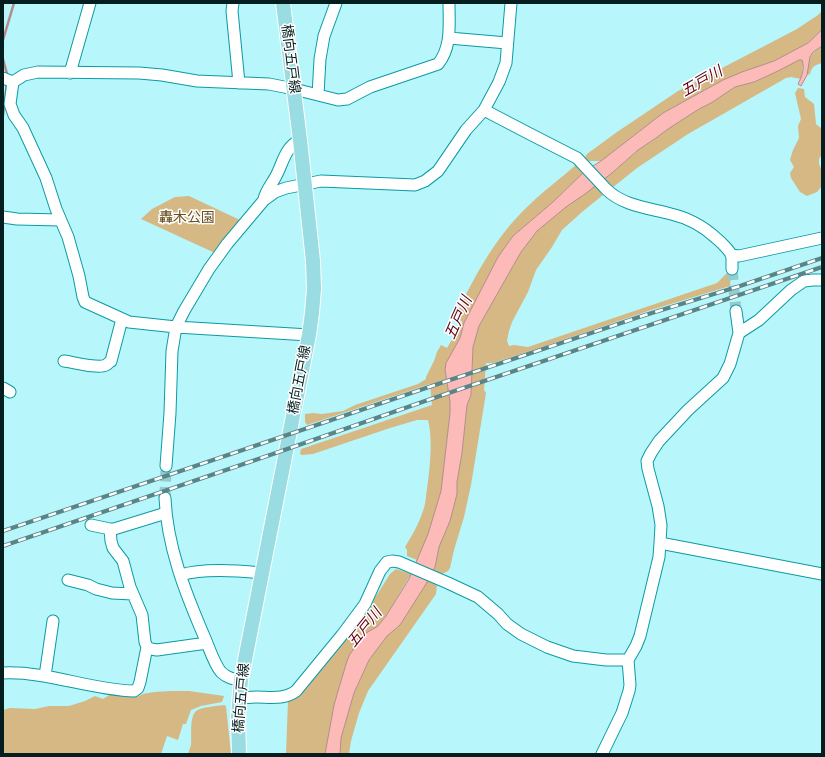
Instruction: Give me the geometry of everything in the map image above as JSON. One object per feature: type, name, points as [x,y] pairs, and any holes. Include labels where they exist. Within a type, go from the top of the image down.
[{"type":"main road","name":"橋向五戸線","points":[[239,754],[238,717],[241,680],[309,335],[312,313],[314,278],[313,261],[283,3]]},
{"type":"street","points":[[70,73],[90,3]]},
{"type":"street","points":[[233,3],[232,11],[239,83]]},
{"type":"street","points":[[318,95],[320,59],[324,36],[336,3]]},
{"type":"street","points":[[309,335],[176,327],[129,322],[85,302],[80,276],[68,237],[60,220],[46,178],[23,128],[12,110],[8,80],[38,72],[139,73],[197,81],[270,84],[338,100],[347,98],[370,86],[438,64],[445,52],[449,38],[449,3]]},
{"type":"street","points":[[166,466],[170,413],[172,351],[176,327],[209,268],[264,200],[275,192],[286,188],[321,181],[415,185],[425,181],[438,171],[466,130],[484,110],[499,82],[506,63],[511,3]]},
{"type":"street","points":[[449,38],[507,43]]},
{"type":"street","points":[[484,110],[577,158],[610,194],[618,199],[627,203],[688,219],[701,226],[722,242],[731,255],[732,269]]},
{"type":"street","points":[[264,200],[266,192],[276,177],[284,155],[295,142],[300,140]]},
{"type":"street","points":[[3,218],[60,220]]},
{"type":"street","points":[[731,255],[739,256],[822,238]]},
{"type":"street","points":[[739,333],[759,320],[791,290],[804,281],[822,280]]},
{"type":"street","points":[[602,754],[622,713],[629,691],[628,660],[640,636],[659,557],[661,525],[647,461],[650,453],[659,441],[688,410],[723,378],[730,364],[739,333],[736,311]]},
{"type":"street","points":[[64,361],[100,367],[106,365],[111,361],[122,319]]},
{"type":"street","points":[[165,498],[167,525],[174,554],[192,607],[207,643],[221,672],[228,678],[241,680]]},
{"type":"street","points":[[91,525],[114,529],[166,513]]},
{"type":"street","points":[[110,529],[113,548],[123,561],[127,578],[142,615],[144,642],[147,647],[157,650],[207,643]]},
{"type":"street","points":[[660,543],[822,574]]},
{"type":"street","points":[[240,698],[283,697],[296,691],[342,635],[365,604],[380,571],[387,562],[392,561],[399,562],[478,597],[507,624],[547,647],[573,656],[606,660],[628,660]]},
{"type":"street","points":[[181,575],[199,572],[226,571],[262,574]]},
{"type":"street","points":[[68,580],[112,593],[133,594]]},
{"type":"street","points":[[45,676],[53,621]]},
{"type":"street","points":[[3,673],[32,673],[104,689],[134,692],[138,688],[140,682],[147,647]]},
{"type":"green space","points":[[822,11],[822,30],[808,43],[774,61],[723,80],[663,113],[601,161],[587,161],[584,159],[587,154],[617,132],[678,91],[797,29]]},
{"type":"green space","points":[[822,46],[822,63],[814,66],[810,74],[807,75],[810,58],[814,52]]},
{"type":"green space","points":[[799,60],[802,60],[803,64],[801,79],[791,77],[786,78],[688,134],[637,168],[612,188],[602,179],[612,173],[638,150],[668,129],[735,87],[754,82]]},
{"type":"green space","points":[[798,88],[804,89],[805,97],[814,104],[816,124],[822,129],[822,154],[819,159],[819,164],[822,171],[822,186],[817,192],[807,196],[800,192],[791,178],[790,173],[794,167],[790,160],[799,138],[798,126],[801,119],[795,93]]},
{"type":"green space","points":[[577,164],[585,171],[553,202],[513,236],[498,257],[464,323],[460,338],[445,370],[450,401],[450,413],[441,491],[428,534],[417,560],[407,556],[407,550],[405,547],[419,521],[425,502],[430,454],[430,428],[428,420],[417,420],[313,454],[300,454],[301,449],[432,405],[430,384],[307,425],[305,422],[305,414],[322,414],[343,411],[355,405],[418,384],[426,379],[441,345],[447,348],[462,322],[456,315],[470,286],[495,245],[515,220],[538,196]]},
{"type":"green space","points":[[596,185],[603,195],[562,230],[536,270],[528,292],[512,322],[507,341],[509,346],[514,345],[528,347],[717,283],[727,273],[731,275],[730,286],[651,310],[493,363],[486,363],[484,390],[486,393],[471,485],[464,517],[450,568],[442,574],[433,571],[439,547],[450,521],[457,494],[457,482],[462,453],[467,405],[471,395],[473,347],[479,326],[521,252],[537,231],[566,206]]},
{"type":"green space","name":"轟木公園","points":[[189,196],[240,220],[215,253],[141,219],[152,209],[175,197]]},
{"type":"green space","points":[[396,569],[411,574],[386,616],[347,661],[334,705],[325,754],[286,754],[288,701],[298,695],[368,609],[390,574]]},
{"type":"green space","points":[[428,580],[437,584],[436,594],[368,691],[359,713],[349,754],[340,754],[341,738],[354,693],[369,660],[387,636],[400,625]]},
{"type":"green space","points":[[189,691],[224,696],[222,702],[201,706],[191,710],[186,724],[183,724],[178,740],[167,736],[161,754],[3,754],[3,710],[10,708],[35,709],[49,706],[69,706],[95,696],[103,699],[111,694],[137,697],[154,692]]},
{"type":"green space","points":[[224,705],[226,706],[231,754],[188,754],[191,745],[192,718],[196,711]]},
{"type":"shaded area","points":[[822,30],[822,46],[813,52],[810,57],[807,75],[801,86],[798,84],[802,75],[803,66],[802,60],[799,60],[754,82],[735,87],[668,129],[638,150],[612,173],[566,207],[537,231],[521,252],[479,326],[473,347],[471,395],[467,405],[462,453],[457,482],[457,494],[450,521],[439,547],[435,567],[400,625],[387,636],[369,660],[354,693],[341,738],[340,754],[325,754],[334,705],[350,654],[366,633],[378,626],[386,616],[409,579],[428,534],[441,491],[450,413],[450,401],[445,370],[446,363],[460,338],[464,323],[498,257],[513,236],[553,202],[585,171],[601,161],[663,113],[723,80],[774,61],[808,43]]},
{"type":"waterway","points":[[3,40],[14,3]]},
{"type":"waterway","points":[[3,59],[7,76]]},
{"type":"waterway","points":[[3,115],[7,83]]},
{"type":"tunnel","points":[[732,269],[736,311]]},
{"type":"tunnel","points":[[165,498],[166,466]]},
{"type":"railway","points":[[3,531],[429,387],[822,258]]},
{"type":"railway","points":[[3,546],[822,267]]},
{"type":"water label","name":"五戸川","points":[[702,82]]},
{"type":"water label","name":"五戸川","points":[[459,318]]},
{"type":"water label","name":"五戸川","points":[[365,628]]}]
